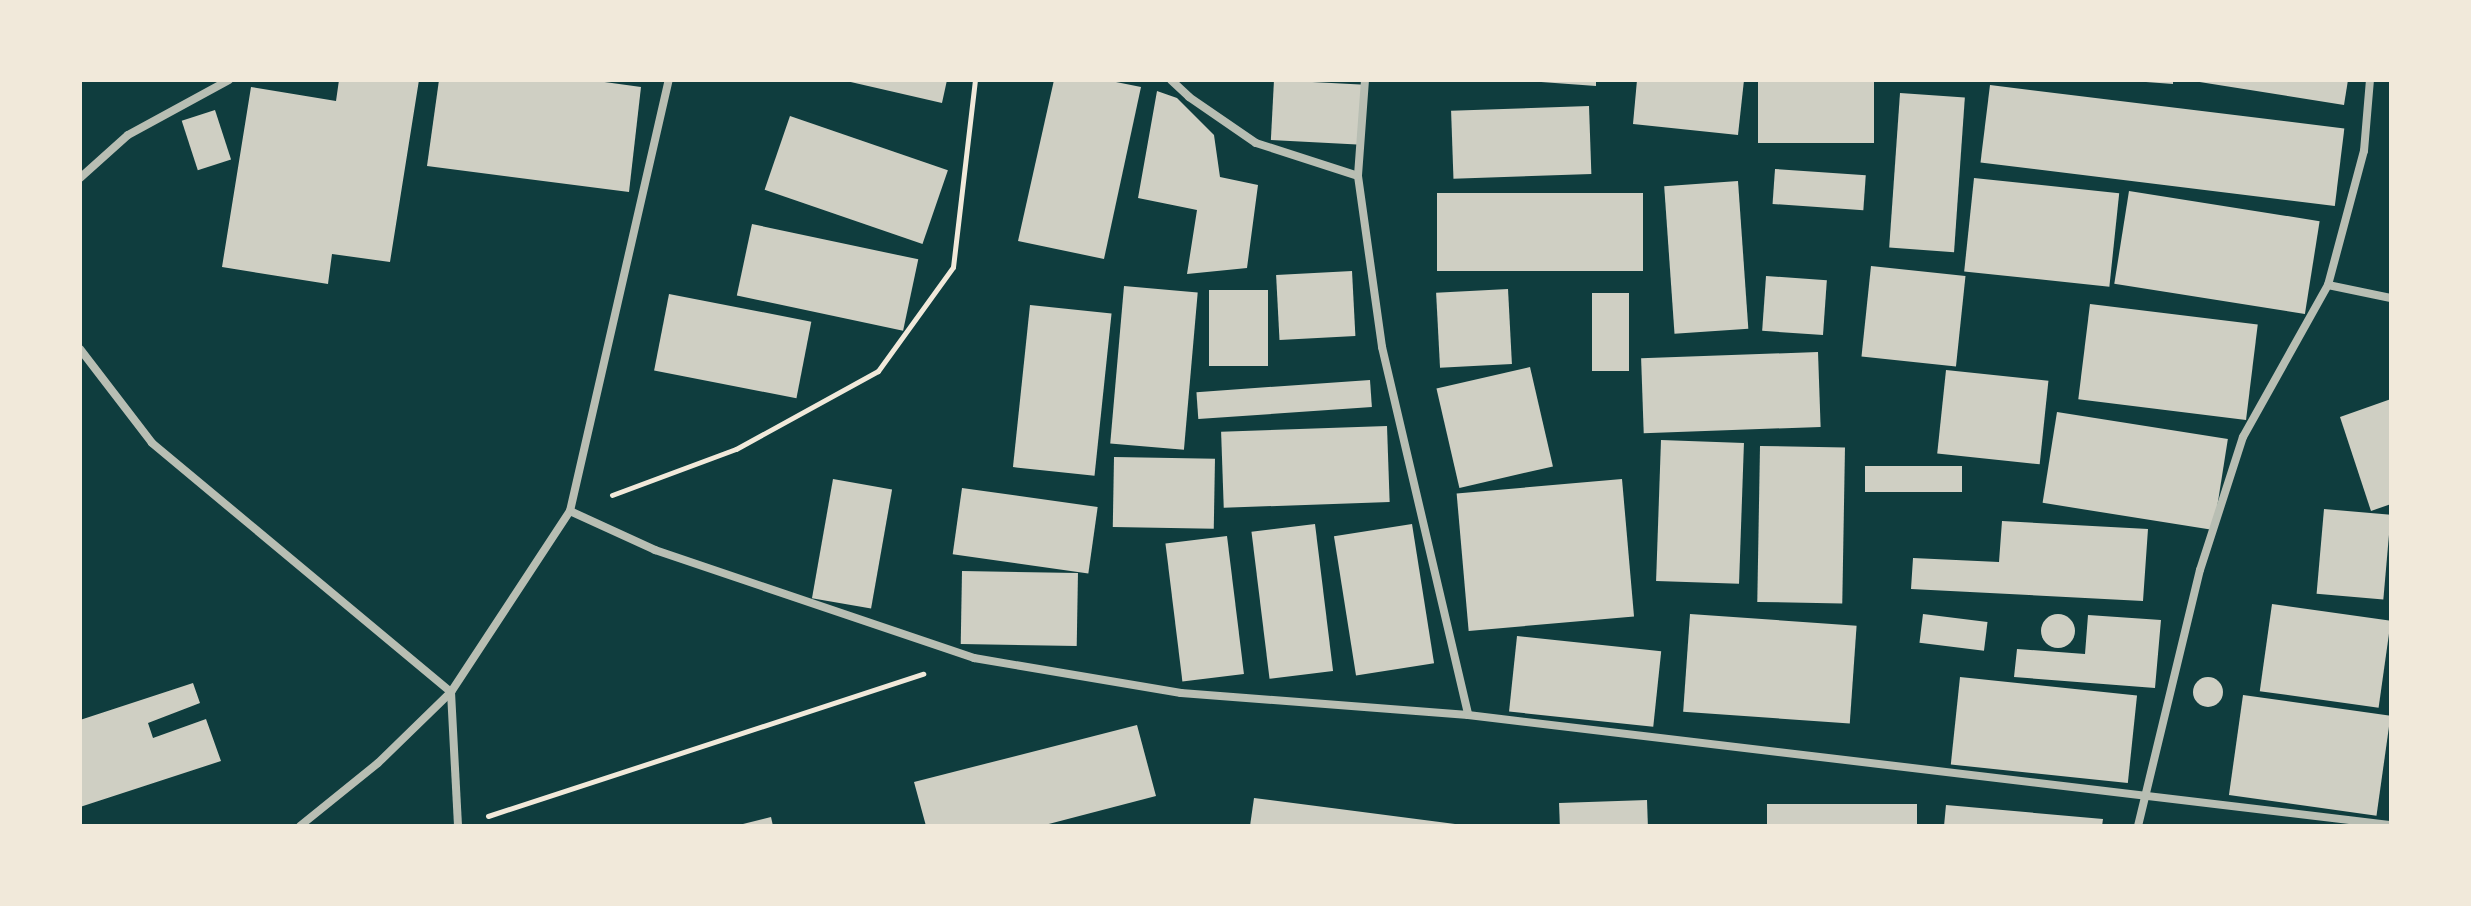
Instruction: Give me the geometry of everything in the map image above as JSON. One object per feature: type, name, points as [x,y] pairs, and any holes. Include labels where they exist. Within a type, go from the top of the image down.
[{"type":"street","points":[[80,178],[128,135],[229,80]]},
{"type":"street","points":[[300,826],[378,763],[451,692],[570,511],[669,80]]},
{"type":"street","points":[[1171,80],[1189,97],[1256,143],[1358,176]]},
{"type":"street","points":[[1365,80],[1358,176],[1382,347],[1468,715]]},
{"type":"street","points":[[2138,826],[2200,570],[2243,437],[2328,285],[2364,151],[2370,80]]},
{"type":"street","points":[[2328,285],[2391,298]]},
{"type":"street","points":[[80,349],[152,443],[451,692],[458,826]]},
{"type":"street","points":[[570,511],[655,550],[974,658],[1181,693],[1468,715],[2391,825]]},
{"type":"path","points":[[570,511],[736,449],[878,371],[953,267],[975,80]]},
{"type":"path","points":[[458,826],[974,658]]},
{"type":"building","points":[[339,80],[419,80],[390,262],[332,254],[328,284],[222,267],[251,87],[336,101]]},
{"type":"building","points":[[439,80],[590,80],[641,87],[629,192],[427,166]]},
{"type":"building","points":[[842,80],[947,80],[942,103]]},
{"type":"building","points":[[1054,80],[1106,80],[1141,87],[1104,259],[1018,241]]},
{"type":"building","points":[[1274,80],[1365,85],[1362,145],[1271,140]]},
{"type":"building","points":[[1515,80],[1596,80],[1596,86]]},
{"type":"building","points":[[1637,80],[1744,80],[1738,135],[1633,124]]},
{"type":"building","points":[[1758,80],[1874,80],[1874,143],[1758,143]]},
{"type":"building","points":[[2173,80],[2173,84],[2146,82]]},
{"type":"building","points":[[2187,80],[2348,80],[2344,105]]},
{"type":"building","points":[[1990,85],[2344,129],[2335,206],[1980,162]]},
{"type":"building","points":[[1157,91],[1177,98],[1214,135],[1220,177],[1258,185],[1247,268],[1187,274],[1197,210],[1138,198]]},
{"type":"building","points":[[1900,93],[1965,98],[1954,252],[1889,248]]},
{"type":"building","points":[[1589,106],[1591,174],[1453,179],[1451,111]]},
{"type":"building","points":[[215,110],[231,159],[198,170],[182,121]]},
{"type":"building","points":[[790,116],[948,170],[923,244],[765,190]]},
{"type":"building","points":[[1775,169],[1866,175],[1863,210],[1773,204]]},
{"type":"building","points":[[1974,178],[2119,193],[2109,287],[1964,271]]},
{"type":"building","points":[[1738,181],[1748,329],[1675,334],[1664,186]]},
{"type":"building","points":[[2129,191],[2320,221],[2305,314],[2114,284]]},
{"type":"building","points":[[1437,193],[1643,193],[1643,271],[1437,271]]},
{"type":"building","points":[[752,224],[918,259],[903,331],[737,295]]},
{"type":"building","points":[[1871,266],[1965,276],[1956,366],[1861,357]]},
{"type":"building","points":[[1352,271],[1355,336],[1280,340],[1276,275]]},
{"type":"building","points":[[1766,276],[1827,280],[1823,335],[1762,331]]},
{"type":"building","points":[[1124,286],[1198,292],[1184,450],[1110,443]]},
{"type":"building","points":[[1508,289],[1512,364],[1440,368],[1436,293]]},
{"type":"building","points":[[1209,290],[1268,290],[1268,366],[1209,366]]},
{"type":"building","points":[[1592,293],[1629,293],[1629,371],[1592,371]]},
{"type":"building","points":[[669,294],[811,322],[796,398],[654,371]]},
{"type":"building","points":[[2090,304],[2258,325],[2246,420],[2078,399]]},
{"type":"building","points":[[1030,305],[1112,314],[1095,476],[1013,467]]},
{"type":"building","points":[[1818,352],[1821,427],[1644,433],[1641,358]]},
{"type":"building","points":[[1530,367],[1553,466],[1459,488],[1436,389]]},
{"type":"building","points":[[1946,370],[2048,381],[2040,464],[1937,454]]},
{"type":"building","points":[[1370,380],[1372,407],[1198,419],[1196,392]]},
{"type":"building","points":[[2391,399],[2391,504],[2371,511],[2340,417]]},
{"type":"building","points":[[2057,412],[2228,439],[2213,530],[2043,503]]},
{"type":"building","points":[[1387,426],[1390,502],[1224,508],[1221,432]]},
{"type":"building","points":[[1661,440],[1744,443],[1739,584],[1656,581]]},
{"type":"building","points":[[1760,446],[1845,447],[1842,603],[1757,602]]},
{"type":"building","points":[[1114,457],[1215,459],[1214,529],[1113,527]]},
{"type":"building","points":[[1865,466],[1962,466],[1962,492],[1865,492]]},
{"type":"building","points":[[833,479],[892,489],[871,609],[812,598]]},
{"type":"building","points":[[1622,479],[1634,616],[1469,631],[1457,493]]},
{"type":"building","points":[[962,488],[1098,507],[1088,573],[953,554]]},
{"type":"building","points":[[2324,509],[2391,515],[2383,600],[2317,594]]},
{"type":"building","points":[[2002,521],[2148,529],[2143,601],[1911,589],[1913,558],[1999,562]]},
{"type":"building","points":[[1315,524],[1333,671],[1270,679],[1251,532]]},
{"type":"building","points":[[1412,524],[1434,663],[1356,676],[1334,536]]},
{"type":"building","points":[[1227,536],[1244,674],[1182,682],[1165,544]]},
{"type":"building","points":[[962,571],[1078,573],[1077,646],[961,644]]},
{"type":"building","points":[[2272,604],[2391,621],[2379,708],[2260,691]]},
{"type":"building","points":[[1690,614],[1857,626],[1850,723],[1683,712]]},
{"type":"building","points":[[1923,614],[1988,622],[1984,651],[1919,643]]},
{"type":"building","points":[[2058,614],[2070,619],[2075,631],[2070,643],[2058,648],[2046,643],[2041,631],[2046,619]]},
{"type":"building","points":[[2088,615],[2161,620],[2155,688],[2014,677],[2017,649],[2085,654]]},
{"type":"building","points":[[1517,636],[1661,651],[1653,727],[1509,712]]},
{"type":"building","points":[[1960,677],[2137,696],[2128,783],[1951,765]]},
{"type":"building","points":[[2208,677],[2218,682],[2223,692],[2218,702],[2208,707],[2198,702],[2193,692],[2198,682]]},
{"type":"building","points":[[193,683],[200,703],[148,723],[153,738],[206,719],[221,761],[80,807],[80,720]]},
{"type":"building","points":[[2243,695],[2391,716],[2376,816],[2229,795]]},
{"type":"building","points":[[1137,725],[1156,796],[1041,826],[926,826],[914,782]]},
{"type":"building","points":[[1254,798],[1455,824],[1250,826]]},
{"type":"building","points":[[1647,800],[1648,826],[1560,826],[1559,803]]},
{"type":"building","points":[[1767,804],[1917,804],[1917,826],[1767,826]]},
{"type":"building","points":[[1946,805],[2103,819],[2102,826],[1944,826]]},
{"type":"building","points":[[771,817],[773,826],[739,825]]}]
